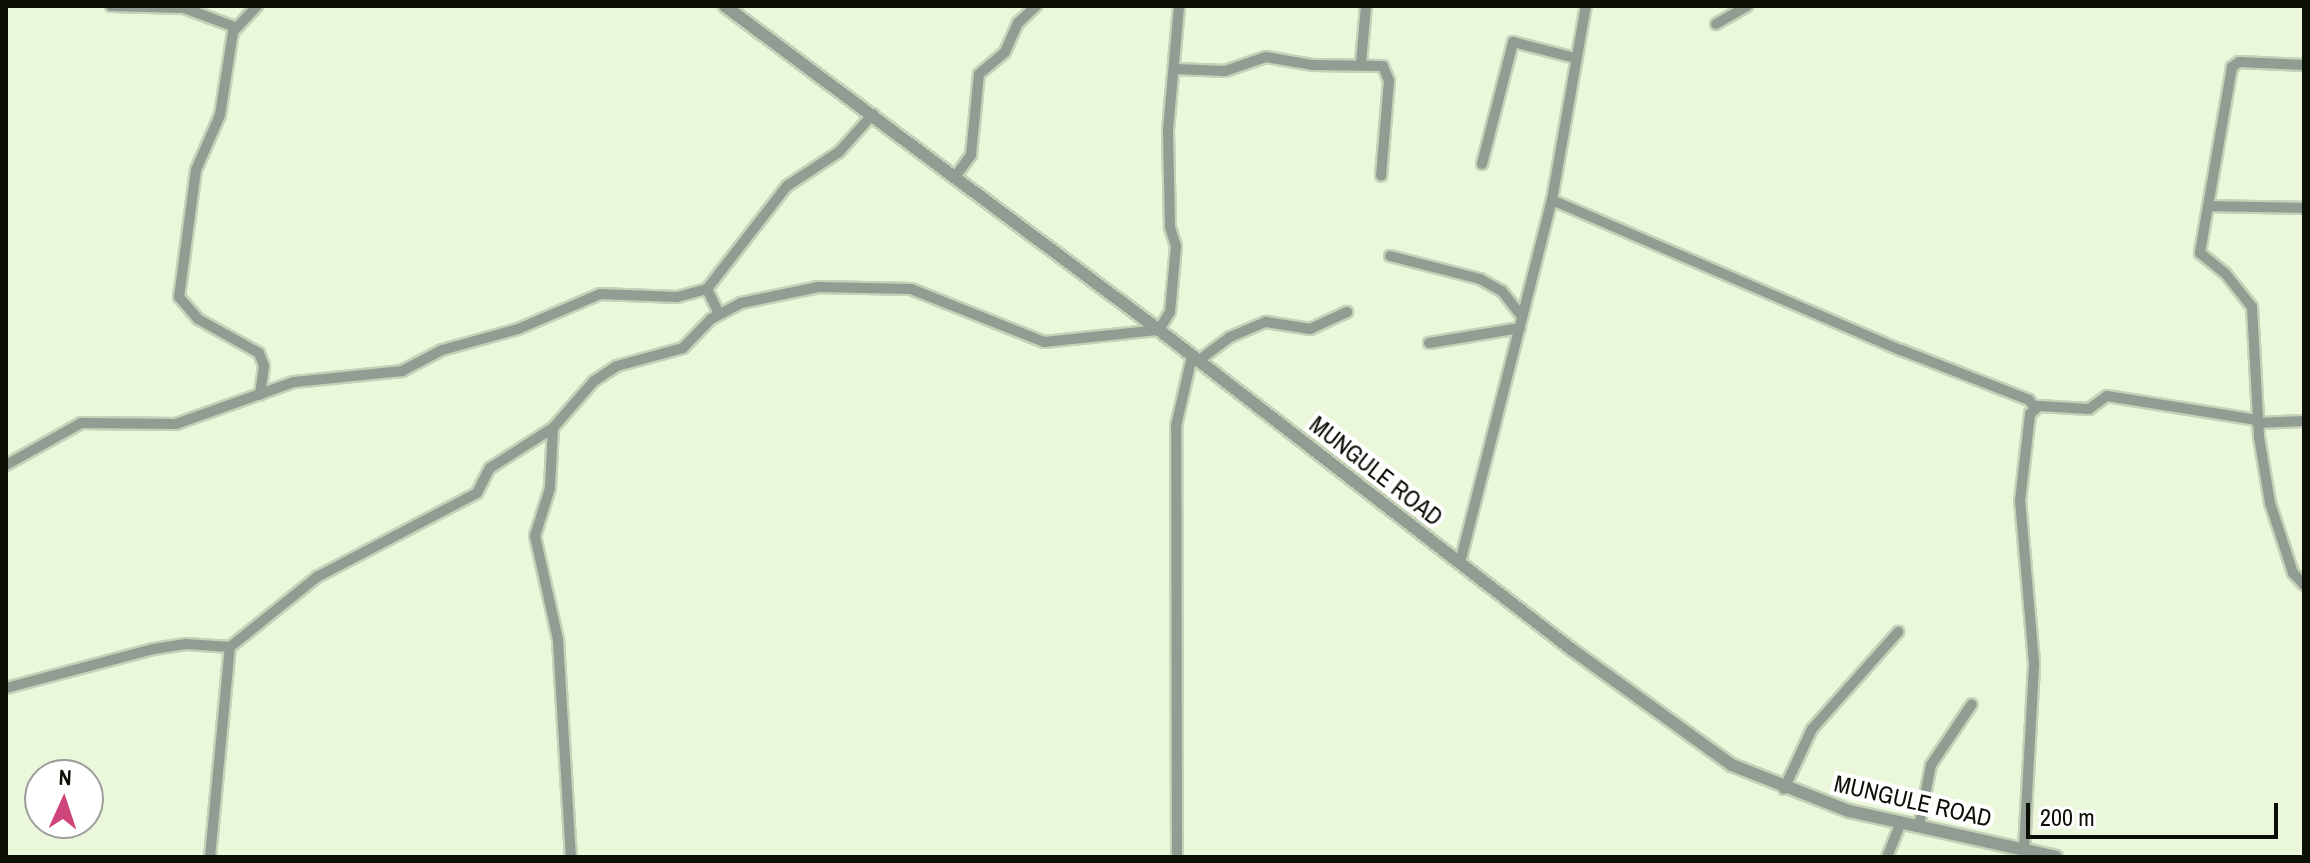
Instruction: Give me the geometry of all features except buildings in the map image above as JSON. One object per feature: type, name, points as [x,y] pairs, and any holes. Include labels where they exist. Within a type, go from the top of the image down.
[{"type":"street","points":[[111,6],[184,8],[235,27]]},
{"type":"street","points":[[257,6],[235,27],[220,115],[196,170],[179,297],[198,319],[259,353],[264,366],[260,395]]},
{"type":"street","name":"MUNGULE ROAD","points":[[725,6],[1159,330],[1687,735],[1784,789],[1901,822],[2056,857]]},
{"type":"street","points":[[955,177],[971,155],[979,74],[1005,52],[1018,23],[1036,6]]},
{"type":"street","points":[[6,688],[154,649],[186,644],[230,647],[317,577],[477,493],[490,468],[553,428],[594,381],[639,357],[683,348],[719,314],[741,303],[818,287],[893,285],[1044,342],[1159,330],[1170,312],[1176,246],[1170,227],[1168,141],[1179,6]]},
{"type":"street","points":[[1361,63],[1366,6]]},
{"type":"street","points":[[1460,563],[1552,200],[1586,6]]},
{"type":"street","points":[[1716,24],[1747,6]]},
{"type":"street","points":[[1482,164],[1513,42],[1575,58]]},
{"type":"street","points":[[1176,69],[1225,71],[1266,57],[1313,65],[1361,63],[1388,70],[1381,176]]},
{"type":"street","points":[[2304,65],[2239,62],[2232,67],[2200,253],[2225,273],[2252,307],[2257,422],[2274,517],[2293,573],[2304,585]]},
{"type":"street","points":[[6,465],[81,423],[176,424],[324,375],[402,371],[442,350],[518,329],[600,294],[677,297],[707,289],[787,186],[839,152],[873,114]]},
{"type":"street","points":[[1552,200],[1901,350],[2029,400],[2035,408],[2020,487],[2034,655],[2024,850]]},
{"type":"street","points":[[2209,206],[2304,208]]},
{"type":"street","points":[[1390,256],[1480,279],[1502,291],[1521,322]]},
{"type":"street","points":[[707,289],[719,314]]},
{"type":"street","points":[[1177,857],[1176,426],[1195,358],[1230,337],[1266,322],[1310,329],[1347,312]]},
{"type":"street","points":[[1429,343],[1521,322]]},
{"type":"street","points":[[2035,408],[2089,409],[2107,396],[2257,422],[2304,421]]},
{"type":"street","points":[[553,428],[550,488],[535,536],[558,640],[571,857]]},
{"type":"street","points":[[1784,789],[1812,729],[1898,632]]},
{"type":"street","points":[[210,857],[230,647]]},
{"type":"street","points":[[1919,826],[1931,765],[1972,704]]},
{"type":"street","points":[[1887,857],[1901,822]]}]
